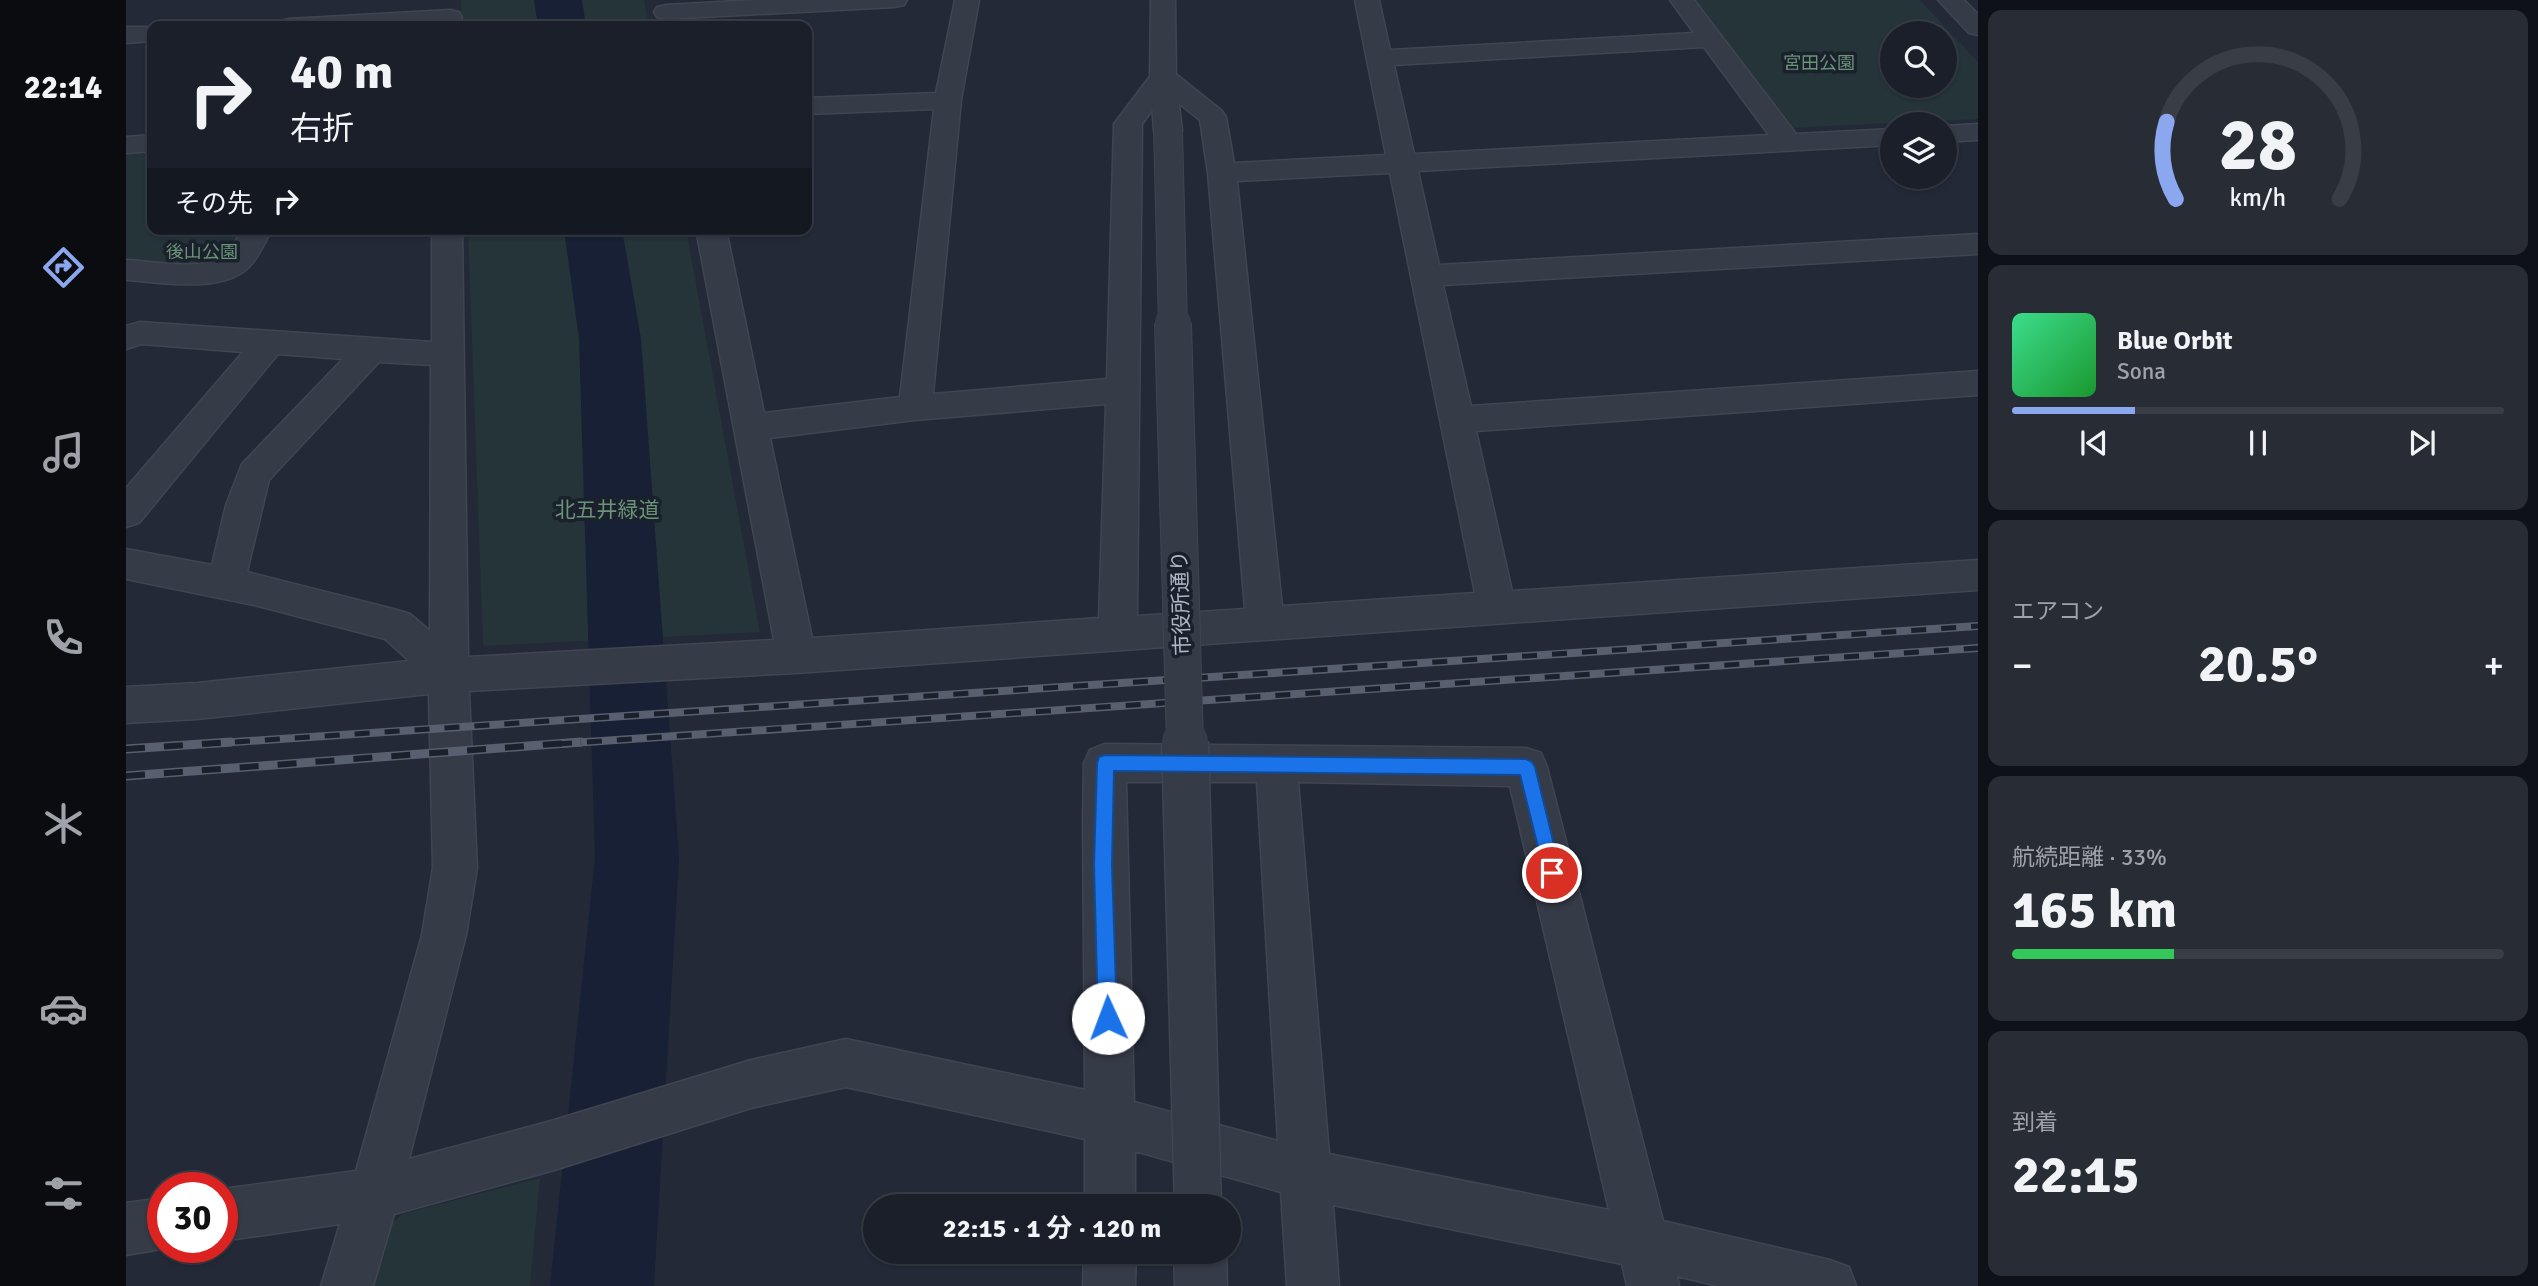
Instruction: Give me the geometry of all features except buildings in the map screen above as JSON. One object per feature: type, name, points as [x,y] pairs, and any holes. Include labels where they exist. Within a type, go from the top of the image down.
[{"type":"street","points":[[667,13],[895,0]]},
{"type":"street","points":[[915,408],[948,100],[967,0]]},
{"type":"street","name":"市役所通り","points":[[1163,0],[1163,77],[1168,131],[1198,1194]]},
{"type":"street","points":[[1367,0],[1497,608]]},
{"type":"street","points":[[1682,0],[1789,143]]},
{"type":"street","points":[[1950,0],[1978,28]]},
{"type":"street","points":[[356,21],[450,14]]},
{"type":"street","points":[[126,36],[147,34]]},
{"type":"street","points":[[1379,58],[1713,39]]},
{"type":"street","points":[[1118,634],[1128,124],[1163,77],[1213,117],[1222,173],[1265,624]]},
{"type":"street","points":[[812,106],[948,100]]},
{"type":"street","points":[[1957,133],[1978,132]]},
{"type":"street","points":[[1222,173],[1880,138]]},
{"type":"street","points":[[126,145],[147,143]]},
{"type":"street","points":[[126,270],[207,274],[236,262],[253,235]]},
{"type":"street","points":[[347,1286],[375,1194],[444,935],[455,868],[449,725],[451,674],[447,235]]},
{"type":"street","points":[[712,235],[796,656]]},
{"type":"street","points":[[1426,276],[1978,244]]},
{"type":"street","points":[[126,338],[140,333],[448,355]]},
{"type":"street","points":[[126,513],[270,342]]},
{"type":"street","points":[[226,584],[254,474],[372,349]]},
{"type":"street","points":[[1457,420],[1978,383]]},
{"type":"street","points":[[752,427],[915,408],[1124,390]]},
{"type":"street","points":[[126,565],[226,584],[397,626],[451,674]]},
{"type":"street","points":[[126,705],[197,701],[451,674],[506,674],[796,656],[1978,575]]},
{"type":"street","points":[[1110,1194],[1111,1120],[1103,865],[1105,763],[1526,767],[1649,1265]]},
{"type":"street","points":[[1276,763],[1313,1286]]},
{"type":"street","points":[[238,1213],[375,1194],[551,1146],[751,1084],[846,1063],[1111,1120],[1649,1265],[1830,1286]]},
{"type":"street","points":[[126,1229],[147,1226]]},
{"type":"street","points":[[1109,1286],[1110,1264]]},
{"type":"street","points":[[1200,1264],[1201,1286]]},
{"type":"green space","points":[[461,0],[644,0],[648,21],[462,21]]},
{"type":"green space","name":"宮田公園","points":[[1693,0],[1920,0],[1940,21],[1880,21],[1880,98],[1957,98],[1957,40],[1978,62],[1978,119],[1957,120],[1957,112],[1880,112],[1880,124],[1787,128]]},
{"type":"green space","name":"後山公園","points":[[147,143],[147,235],[253,235],[236,262],[126,270],[126,145]]},
{"type":"green space","name":"北五井緑道","points":[[468,235],[687,235],[760,632],[483,646]]},
{"type":"green space","points":[[540,1178],[530,1286],[366,1286],[382,1233],[402,1214]]},
{"type":"waterway","points":[[558,0],[561,21]]},
{"type":"waterway","points":[[594,235],[610,339],[637,858],[602,1286]]},
{"type":"railway","points":[[205,744],[1978,626]]},
{"type":"railway","points":[[557,744],[1978,648]]},
{"type":"railway","points":[[126,749],[231,742]]},
{"type":"railway","points":[[126,776],[581,742]]},
{"type":"route","points":[[1108,1018],[1103,865],[1105,763],[1526,767],[1552,873]]}]
